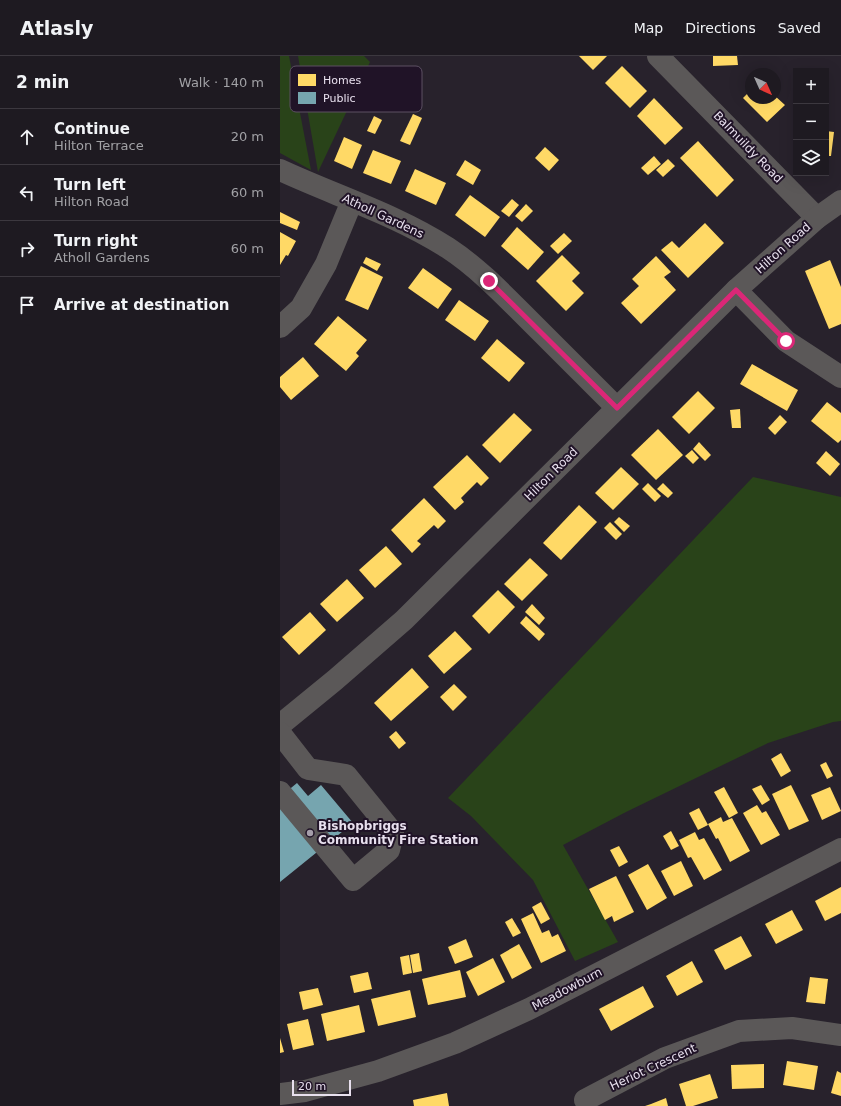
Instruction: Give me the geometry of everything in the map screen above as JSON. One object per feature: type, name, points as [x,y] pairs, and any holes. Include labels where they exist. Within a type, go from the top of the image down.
[{"type":"street","name":"Balmuildy Road","points":[[658,56],[817,218]]},
{"type":"street","name":"Atholl Gardens","points":[[280,170],[402,222],[447,247],[466,260],[617,408]]},
{"type":"street","points":[[280,327],[301,308],[326,264],[352,201]]},
{"type":"street","points":[[817,218],[841,201]]},
{"type":"street","name":"Hilton Road","points":[[280,725],[335,680],[404,620],[736,290],[817,218]]},
{"type":"street","points":[[736,290],[786,341],[841,377]]},
{"type":"street","points":[[280,733],[308,769],[346,775],[393,833],[389,850],[353,880],[280,792]]},
{"type":"street","name":"Meadowburn","points":[[280,1094],[305,1091],[378,1071],[455,1043],[529,1009],[841,849]]},
{"type":"street","name":"Heriot Crescent","points":[[583,1097],[665,1058],[739,1030],[792,1028],[841,1035]]},
{"type":"green space","points":[[280,56],[289,56],[291,66],[290,112],[300,112],[311,170],[280,153]]},
{"type":"green space","points":[[298,56],[364,56],[370,62],[368,66],[300,66]]},
{"type":"green space","points":[[308,112],[346,112],[318,172]]},
{"type":"green space","points":[[753,477],[841,497],[841,721],[833,722],[768,743],[626,812],[563,845],[618,942],[575,961],[533,880],[471,816],[448,798]]},
{"type":"building: Homes","points":[[579,56],[607,56],[593,70]]},
{"type":"building: Homes","points":[[713,56],[737,56],[738,65],[713,66]]},
{"type":"building: Homes","points":[[622,66],[647,91],[630,108],[605,83]]},
{"type":"building: Homes","points":[[654,98],[683,128],[665,145],[637,116]]},
{"type":"building: Homes","points":[[781,101],[785,105],[767,122],[749,104],[781,104]]},
{"type":"building: Homes","points":[[413,114],[422,118],[410,145],[400,141]]},
{"type":"building: Homes","points":[[374,116],[382,120],[375,134],[367,131]]},
{"type":"building: Homes","points":[[829,131],[834,132],[831,156],[829,156]]},
{"type":"building: Homes","points":[[344,137],[362,145],[352,169],[334,161]]},
{"type":"building: Homes","points":[[698,141],[734,180],[717,197],[680,158]]},
{"type":"building: Homes","points":[[545,147],[559,160],[549,171],[535,158]]},
{"type":"building: Homes","points":[[373,150],[401,161],[391,184],[363,173]]},
{"type":"building: Homes","points":[[654,156],[661,164],[648,175],[641,168]]},
{"type":"building: Homes","points":[[668,159],[675,166],[663,177],[656,170]]},
{"type":"building: Homes","points":[[465,160],[481,170],[473,185],[456,175]]},
{"type":"building: Homes","points":[[415,169],[446,183],[436,205],[405,191]]},
{"type":"building: Homes","points":[[470,195],[500,217],[485,237],[455,215]]},
{"type":"building: Homes","points":[[512,199],[519,205],[509,217],[501,211]]},
{"type":"building: Homes","points":[[526,204],[533,211],[522,222],[515,216]]},
{"type":"building: Homes","points":[[280,212],[300,222],[297,230],[280,223]]},
{"type":"building: Homes","points":[[705,223],[724,243],[688,278],[661,250],[672,241],[679,248]]},
{"type":"building: Homes","points":[[517,227],[544,252],[528,270],[501,246]]},
{"type":"building: Homes","points":[[280,232],[296,241],[288,256],[286,255],[280,265]]},
{"type":"building: Homes","points":[[564,233],[572,241],[558,254],[550,246]]},
{"type":"building: Homes","points":[[562,255],[580,273],[572,281],[584,293],[566,311],[536,281]]},
{"type":"building: Homes","points":[[656,256],[671,272],[664,277],[676,290],[641,324],[621,303],[639,286],[632,279]]},
{"type":"building: Homes","points":[[366,257],[381,264],[377,271],[363,263]]},
{"type":"building: Homes","points":[[830,260],[841,287],[841,324],[829,329],[805,271]]},
{"type":"building: Homes","points":[[361,266],[383,277],[368,310],[345,300]]},
{"type":"building: Homes","points":[[423,268],[452,289],[438,309],[408,288]]},
{"type":"building: Homes","points":[[459,300],[489,321],[475,341],[445,320]]},
{"type":"building: Homes","points":[[338,316],[367,340],[356,353],[359,356],[346,371],[314,344]]},
{"type":"building: Homes","points":[[497,339],[525,363],[509,382],[481,358]]},
{"type":"building: Homes","points":[[303,357],[319,376],[291,400],[280,387],[280,377]]},
{"type":"building: Homes","points":[[752,364],[798,390],[787,411],[740,384]]},
{"type":"building: Homes","points":[[698,391],[715,408],[689,434],[672,417]]},
{"type":"building: Homes","points":[[827,402],[841,413],[841,440],[838,443],[811,421]]},
{"type":"building: Homes","points":[[740,409],[741,428],[732,428],[730,410]]},
{"type":"building: Homes","points":[[514,413],[532,430],[500,463],[482,445]]},
{"type":"building: Homes","points":[[780,415],[787,422],[775,435],[768,428]]},
{"type":"building: Homes","points":[[658,429],[683,455],[656,480],[631,455]]},
{"type":"building: Homes","points":[[699,442],[711,455],[705,461],[693,449]]},
{"type":"building: Homes","points":[[692,450],[699,458],[693,464],[685,456]]},
{"type":"building: Homes","points":[[826,451],[840,464],[830,476],[816,463]]},
{"type":"building: Homes","points":[[467,455],[489,478],[481,486],[477,482],[461,498],[464,502],[455,510],[433,487]]},
{"type":"building: Homes","points":[[621,467],[639,484],[613,510],[595,493]]},
{"type":"building: Homes","points":[[648,483],[661,496],[655,502],[642,489]]},
{"type":"building: Homes","points":[[663,483],[673,493],[668,498],[657,489]]},
{"type":"building: Homes","points":[[424,498],[446,521],[438,529],[434,525],[417,541],[421,544],[412,553],[391,530]]},
{"type":"building: Homes","points":[[579,505],[597,522],[561,560],[543,543]]},
{"type":"building: Homes","points":[[619,517],[630,526],[624,532],[614,522]]},
{"type":"building: Homes","points":[[610,522],[622,534],[616,540],[604,528]]},
{"type":"building: Homes","points":[[386,546],[402,564],[375,588],[359,570]]},
{"type":"building: Homes","points":[[530,558],[548,575],[522,601],[504,584]]},
{"type":"building: Homes","points":[[347,579],[364,598],[337,622],[320,604]]},
{"type":"building: Homes","points":[[498,590],[515,607],[489,634],[472,616]]},
{"type":"building: Homes","points":[[532,604],[545,618],[539,625],[525,612]]},
{"type":"building: Homes","points":[[310,612],[326,630],[299,655],[282,637]]},
{"type":"building: Homes","points":[[526,616],[545,634],[539,641],[520,623]]},
{"type":"building: Homes","points":[[455,631],[472,649],[444,674],[428,656]]},
{"type":"building: Homes","points":[[412,668],[429,687],[391,721],[374,703]]},
{"type":"building: Homes","points":[[454,684],[467,697],[453,711],[440,697]]},
{"type":"building: Homes","points":[[396,731],[406,743],[399,749],[389,737]]},
{"type":"building: Homes","points":[[781,753],[791,771],[781,777],[771,759]]},
{"type":"building: Homes","points":[[826,762],[833,776],[827,779],[820,765]]},
{"type":"building: Homes","points":[[761,785],[770,800],[762,805],[752,789]]},
{"type":"building: Homes","points":[[791,785],[809,821],[789,830],[772,794]]},
{"type":"building: Homes","points":[[724,787],[738,813],[729,818],[714,792]]},
{"type":"building: Homes","points":[[830,787],[841,811],[822,820],[811,795]]},
{"type":"building: Homes","points":[[757,805],[762,813],[766,811],[780,835],[761,845],[743,813]]},
{"type":"building: Homes","points":[[699,808],[708,825],[698,830],[689,813]]},
{"type":"building: Homes","points":[[721,817],[723,822],[732,818],[750,851],[730,862],[718,838],[716,839],[708,824]]},
{"type":"building: Homes","points":[[671,831],[679,846],[671,850],[663,836]]},
{"type":"building: Homes","points":[[695,832],[699,840],[704,838],[722,870],[704,880],[691,857],[688,858],[679,840]]},
{"type":"building: Homes","points":[[619,846],[628,862],[619,867],[610,850]]},
{"type":"building: Homes","points":[[681,861],[693,886],[674,896],[661,871]]},
{"type":"building: Homes","points":[[648,864],[667,898],[647,910],[628,875]]},
{"type":"building: Homes","points":[[616,876],[634,912],[614,922],[612,916],[605,920],[589,889]]},
{"type":"building: Homes","points":[[841,887],[841,913],[825,921],[815,901]]},
{"type":"building: Homes","points":[[541,902],[550,919],[541,924],[532,907]]},
{"type":"building: Homes","points":[[792,910],[803,930],[776,944],[765,924]]},
{"type":"building: Homes","points":[[533,913],[542,933],[549,930],[552,937],[558,934],[566,951],[541,963],[521,919]]},
{"type":"building: Homes","points":[[512,918],[521,933],[513,937],[505,922]]},
{"type":"building: Homes","points":[[741,936],[752,956],[725,970],[714,950]]},
{"type":"building: Homes","points":[[466,939],[473,957],[455,964],[448,947]]},
{"type":"building: Homes","points":[[519,944],[532,968],[512,979],[500,955]]},
{"type":"building: Homes","points":[[419,953],[422,971],[413,973],[410,955]]},
{"type":"building: Homes","points":[[409,955],[412,973],[403,975],[400,957]]},
{"type":"building: Homes","points":[[493,958],[505,982],[478,996],[466,972]]},
{"type":"building: Homes","points":[[692,961],[703,982],[677,996],[666,976]]},
{"type":"building: Homes","points":[[460,970],[466,997],[428,1005],[422,979]]},
{"type":"building: Homes","points":[[368,972],[372,989],[354,993],[350,976]]},
{"type":"building: Homes","points":[[810,977],[828,979],[825,1004],[806,1002]]},
{"type":"building: Homes","points":[[643,986],[654,1007],[611,1031],[599,1009]]},
{"type":"building: Homes","points":[[318,988],[323,1005],[303,1010],[299,992]]},
{"type":"building: Homes","points":[[410,990],[416,1017],[378,1026],[371,999]]},
{"type":"building: Homes","points":[[359,1005],[365,1032],[327,1041],[321,1014]]},
{"type":"building: Homes","points":[[308,1019],[314,1045],[293,1050],[287,1024]]},
{"type":"building: Homes","points":[[280,1038],[284,1052],[280,1053]]},
{"type":"building: Homes","points":[[787,1061],[818,1066],[814,1090],[783,1085]]},
{"type":"building: Homes","points":[[764,1064],[764,1088],[732,1089],[731,1065]]},
{"type":"building: Homes","points":[[837,1071],[841,1073],[841,1096],[831,1093]]},
{"type":"building: Homes","points":[[710,1074],[718,1098],[693,1106],[686,1106],[679,1084]]},
{"type":"building: Homes","points":[[447,1093],[449,1106],[414,1106],[413,1100]]},
{"type":"building: Homes","points":[[666,1098],[668,1106],[645,1106],[651,1104]]},
{"type":"building: Public","points":[[297,783],[308,796],[321,785],[353,823],[280,882],[280,797]]},
{"type":"place","name":"Bishopbriggs Community Fire Station","points":[[310,833]]},
{"type":"route","points":[[489,281],[617,408],[736,290],[786,341]]}]
